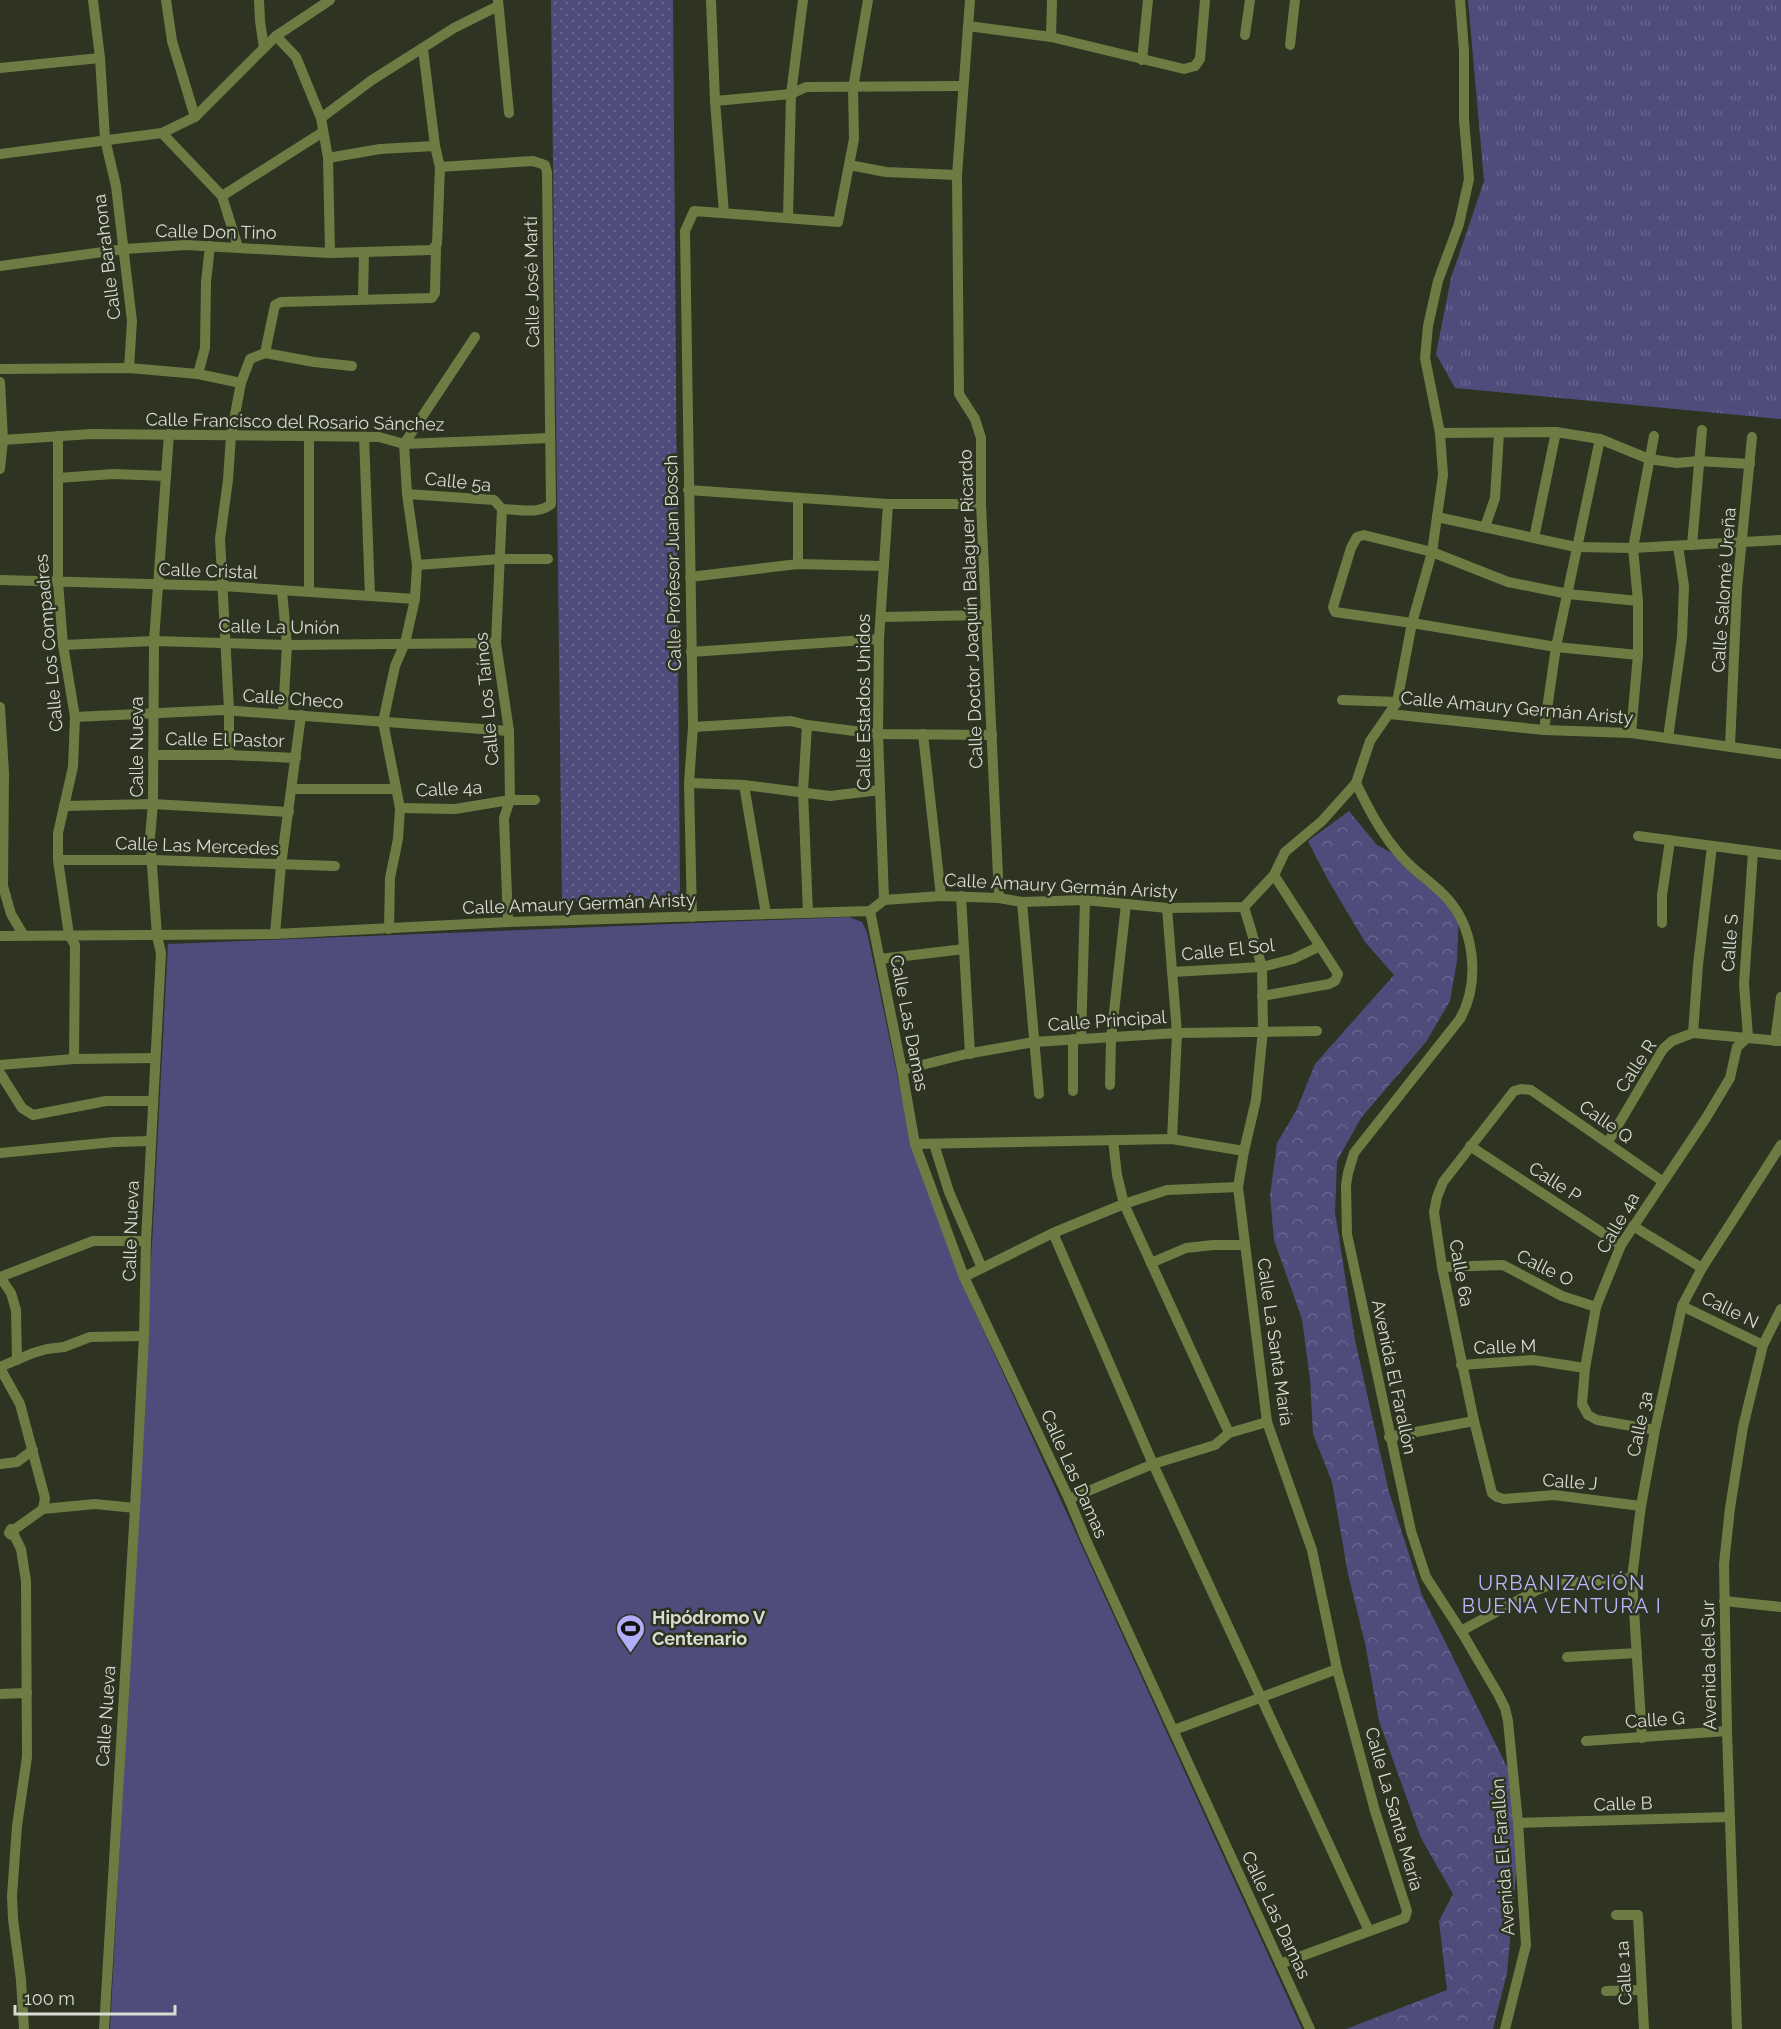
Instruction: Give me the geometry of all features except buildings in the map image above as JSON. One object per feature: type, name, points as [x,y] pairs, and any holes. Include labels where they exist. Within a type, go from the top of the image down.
[{"type":"street","name":"Calle Barahona","points":[[93,0],[100,58],[105,139],[116,186],[125,249],[132,321],[129,368]]},
{"type":"street","points":[[166,0],[172,41],[195,117]]},
{"type":"street","points":[[259,0],[264,48]]},
{"type":"street","points":[[0,154],[162,133],[195,117],[276,36],[330,0]]},
{"type":"street","points":[[711,0],[723,213],[838,222],[854,139],[853,87],[868,0]]},
{"type":"street","points":[[788,218],[791,94],[803,0]]},
{"type":"street","name":"Calle Doctor Joaquín Balaguer Ricardo","points":[[970,0],[957,175],[959,393],[975,418],[981,438],[981,504],[999,898]]},
{"type":"street","points":[[1051,37],[1052,0]]},
{"type":"street","points":[[1142,60],[1149,0]]},
{"type":"street","points":[[968,26],[1051,37],[1184,69],[1195,66],[1200,59],[1205,0]]},
{"type":"street","points":[[1245,35],[1250,0]]},
{"type":"street","points":[[1290,45],[1295,0]]},
{"type":"street","points":[[1389,714],[1397,702],[1412,623],[1432,552],[1443,475],[1440,433],[1425,358],[1428,326],[1438,281],[1459,224],[1469,179],[1464,120],[1464,51],[1460,0]]},
{"type":"street","points":[[321,118],[372,80],[498,3],[510,113]]},
{"type":"street","points":[[276,36],[296,57],[321,118],[328,158],[330,254]]},
{"type":"street","points":[[265,353],[274,305],[277,303],[432,298],[435,293],[434,249],[440,167],[435,146],[423,49]]},
{"type":"street","points":[[0,68],[100,58]]},
{"type":"street","points":[[715,101],[791,94],[806,87],[963,86]]},
{"type":"street","points":[[222,196],[323,132]]},
{"type":"street","points":[[162,133],[222,196],[238,247]]},
{"type":"street","points":[[328,158],[380,149],[435,146]]},
{"type":"street","name":"Calle José Martí","points":[[440,167],[533,161],[545,165],[547,172],[551,504]]},
{"type":"street","points":[[849,165],[886,172],[957,175]]},
{"type":"street","name":"Calle Profesor Juan Bosch","points":[[692,916],[688,783],[693,727],[685,231],[694,211],[723,213]]},
{"type":"street","name":"Calle Don Tino","points":[[0,266],[125,249],[186,245],[330,254],[434,249]]},
{"type":"street","points":[[198,374],[205,348],[206,282],[210,246]]},
{"type":"street","points":[[363,299],[364,252]]},
{"type":"street","points":[[389,929],[390,878],[398,839],[400,808],[383,722],[395,666],[405,643],[415,599],[417,565],[407,494],[404,444],[475,337]]},
{"type":"street","points":[[229,755],[229,710],[220,539],[231,436],[242,383],[250,359],[265,353],[352,366]]},
{"type":"street","points":[[0,369],[129,368],[198,374],[242,383]]},
{"type":"street","points":[[0,382],[3,440],[0,469]]},
{"type":"street","points":[[1692,545],[1702,430]]},
{"type":"street","points":[[1440,433],[1556,432],[1600,439],[1649,459],[1677,463],[1698,461],[1750,464]]},
{"type":"street","points":[[1534,538],[1556,432]]},
{"type":"street","points":[[1485,527],[1496,498],[1499,433]]},
{"type":"street","name":"Calle Francisco del Rosario Sánchez","points":[[3,440],[91,434],[364,436],[379,437],[404,444],[550,438]]},
{"type":"street","name":"Calle Nueva","points":[[104,2029],[135,1508],[161,953],[157,936],[150,837],[153,804],[154,641],[169,435]]},
{"type":"street","name":"Calle Los Compadres","points":[[57,436],[58,582],[63,645],[75,717],[73,767],[58,833],[58,860],[69,935],[75,945],[74,1059]]},
{"type":"street","points":[[309,436],[309,592]]},
{"type":"street","points":[[364,436],[370,596]]},
{"type":"street","points":[[1631,733],[1638,655],[1638,601],[1633,548],[1654,436]]},
{"type":"street","name":"Calle Salomé Ureña","points":[[1730,746],[1737,589],[1752,437]]},
{"type":"street","points":[[1544,730],[1556,647],[1600,439]]},
{"type":"street","points":[[57,478],[113,474],[166,476]]},
{"type":"street","points":[[688,490],[888,504],[981,504]]},
{"type":"street","name":"Calle 5a","points":[[407,494],[494,500],[502,509],[538,510],[546,509],[551,504]]},
{"type":"street","points":[[798,498],[798,564]]},
{"type":"street","name":"Calle Estados Unidos","points":[[884,900],[878,734],[879,639],[888,504]]},
{"type":"street","name":"Calle Los Taínos","points":[[502,509],[496,643],[509,731],[510,800],[504,818],[508,922]]},
{"type":"street","points":[[1437,517],[1576,547],[1633,548],[1781,540]]},
{"type":"street","points":[[1638,601],[1568,594],[1508,582],[1432,552],[1364,536],[1357,537],[1352,548],[1333,607],[1335,612],[1556,647],[1638,655]]},
{"type":"street","points":[[1668,738],[1682,639],[1684,586],[1678,546]]},
{"type":"street","points":[[417,565],[501,559],[548,559]]},
{"type":"street","points":[[690,578],[798,564],[884,566]]},
{"type":"street","name":"Calle Cristal","points":[[0,580],[222,586],[415,599]]},
{"type":"street","points":[[282,591],[286,645],[283,714]]},
{"type":"street","points":[[881,617],[986,615]]},
{"type":"street","points":[[691,652],[879,639]]},
{"type":"street","name":"Calle La Unión","points":[[63,645],[154,641],[286,645],[496,643]]},
{"type":"street","points":[[1342,700],[1397,702]]},
{"type":"street","points":[[0,707],[4,773],[3,885],[11,914],[24,936]]},
{"type":"street","name":"Calle Checo","points":[[75,717],[229,710],[509,731]]},
{"type":"street","name":"Calle Amaury Germán Aristy","points":[[884,900],[961,896],[1022,902],[1085,900],[1167,908],[1244,907],[1274,875],[1285,852],[1322,822],[1356,783],[1370,741],[1389,714],[1544,730],[1631,733],[1781,751]]},
{"type":"street","points":[[275,934],[281,866],[301,715]]},
{"type":"street","points":[[693,727],[791,721],[807,726],[878,734],[992,735]]},
{"type":"street","points":[[807,726],[803,791],[808,913]]},
{"type":"street","points":[[923,734],[941,896]]},
{"type":"street","name":"Calle El Pastor","points":[[153,755],[296,758]]},
{"type":"street","points":[[688,783],[744,785],[830,796],[880,790]]},
{"type":"street","name":"Avenida El Farallón","points":[[1356,783],[1368,810],[1391,844],[1412,868],[1452,904],[1464,924],[1470,942],[1471,976],[1467,1007],[1460,1019],[1354,1153],[1347,1173],[1347,1234],[1389,1437],[1422,1568],[1430,1585],[1461,1631],[1504,1708],[1508,1721],[1526,1945],[1505,2029]]},
{"type":"street","points":[[744,785],[766,914]]},
{"type":"street","points":[[292,789],[396,789]]},
{"type":"street","name":"Calle 4a","points":[[400,808],[456,809],[510,800],[535,800]]},
{"type":"street","points":[[64,806],[153,804],[289,812]]},
{"type":"street","points":[[1638,836],[1781,855]]},
{"type":"street","points":[[1662,923],[1662,895],[1670,841]]},
{"type":"street","points":[[1712,846],[1693,1033],[1778,1041],[1781,997]]},
{"type":"street","name":"Calle S","points":[[1748,1037],[1744,984],[1753,852]]},
{"type":"street","name":"Calle Las Mercedes","points":[[58,860],[153,860],[335,866]]},
{"type":"street","points":[[1262,996],[1329,984],[1335,981],[1338,974],[1274,875]]},
{"type":"street","points":[[961,896],[970,1054]]},
{"type":"street","points":[[870,911],[884,900]]},
{"type":"street","points":[[1073,1091],[1085,900]]},
{"type":"street","points":[[1022,902],[1039,1094]]},
{"type":"street","points":[[1110,1085],[1111,1038],[1126,904]]},
{"type":"street","name":"Calle La Santa María","points":[[1244,907],[1262,967],[1263,1030],[1256,1100],[1238,1186],[1267,1422],[1312,1551],[1337,1669],[1375,1811],[1407,1911],[1405,1918],[1369,1931]]},
{"type":"street","points":[[1167,908],[1176,1033],[1172,1139]]},
{"type":"street","name":"Calle Amaury Germán Aristy","points":[[0,936],[275,934],[508,922],[870,911]]},
{"type":"street","name":"Calle Las Damas","points":[[870,911],[915,1144],[964,1276],[1069,1498],[1086,1540],[1310,2029]]},
{"type":"street","name":"Calle El Sol","points":[[1172,972],[1262,967],[1293,959],[1320,946]]},
{"type":"street","points":[[880,959],[964,949]]},
{"type":"street","name":"Calle Principal","points":[[902,1070],[1034,1042],[1176,1033],[1317,1030]]},
{"type":"street","name":"Calle R","points":[[1608,1142],[1663,1050],[1672,1041],[1693,1033]]},
{"type":"street","name":"Calle 4a","points":[[1655,1430],[1597,1420],[1588,1415],[1582,1404],[1596,1307],[1621,1245],[1727,1083],[1736,1051],[1748,1037]]},
{"type":"street","points":[[0,1065],[74,1059],[155,1058]]},
{"type":"street","points":[[0,1073],[27,1112],[38,1115],[106,1101],[153,1101]]},
{"type":"street","name":"Calle Q","points":[[1531,1090],[1662,1181]]},
{"type":"street","name":"Calle 6a","points":[[1497,1497],[1492,1493],[1461,1365],[1434,1212],[1443,1182],[1470,1146],[1514,1091],[1531,1090]]},
{"type":"street","points":[[915,1144],[1172,1139],[1244,1151]]},
{"type":"street","points":[[1113,1140],[1117,1175],[1124,1204],[1229,1433]]},
{"type":"street","points":[[0,1154],[114,1142],[151,1141]]},
{"type":"street","points":[[934,1144],[949,1192],[982,1268]]},
{"type":"street","name":"Calle 3a","points":[[1642,1738],[1632,1578],[1641,1506],[1682,1306],[1702,1268],[1781,1145]]},
{"type":"street","name":"Calle P","points":[[1470,1146],[1621,1245]]},
{"type":"street","points":[[964,1276],[1053,1233],[1124,1204],[1167,1190],[1238,1186]]},
{"type":"street","points":[[1633,1226],[1702,1268]]},
{"type":"street","points":[[1053,1233],[1153,1464],[1369,1931],[1280,1964]]},
{"type":"street","points":[[17,1360],[16,1310],[11,1293],[0,1277],[93,1241],[146,1241]]},
{"type":"street","points":[[1151,1263],[1186,1248],[1245,1245]]},
{"type":"street","name":"Calle O","points":[[1442,1267],[1503,1265],[1562,1296],[1596,1307]]},
{"type":"street","name":"Calle N","points":[[1682,1306],[1763,1345]]},
{"type":"street","name":"Avenida del Sur","points":[[1737,2029],[1729,1817],[1724,1564],[1743,1427],[1763,1345],[1781,1309]]},
{"type":"street","points":[[43,1509],[45,1498],[20,1404],[0,1368],[47,1349],[64,1347],[93,1336],[144,1336]]},
{"type":"street","name":"Calle M","points":[[1461,1365],[1533,1360],[1586,1368]]},
{"type":"street","points":[[1389,1437],[1474,1421]]},
{"type":"street","points":[[1069,1498],[1153,1464],[1215,1445],[1229,1433],[1267,1422]]},
{"type":"street","points":[[0,1464],[17,1462],[33,1450]]},
{"type":"street","name":"Calle J","points":[[1497,1497],[1504,1499],[1554,1495],[1641,1506]]},
{"type":"street","points":[[24,2029],[12,1896],[17,1826],[27,1757],[26,1581],[23,1557],[9,1534],[43,1509],[94,1504],[135,1508]]},
{"type":"street","points":[[1461,1631],[1552,1584],[1632,1578]]},
{"type":"street","points":[[1724,1601],[1781,1607]]},
{"type":"street","points":[[1567,1657],[1637,1653]]},
{"type":"street","points":[[1174,1730],[1337,1669]]},
{"type":"street","points":[[0,1694],[27,1693]]},
{"type":"street","name":"Calle G","points":[[1586,1741],[1727,1731]]},
{"type":"street","name":"Calle B","points":[[1518,1823],[1729,1817]]},
{"type":"street","name":"Calle 1a","points":[[1616,1915],[1638,1916],[1644,2029]]},
{"type":"street","points":[[1606,1991],[1642,1990]]},
{"type":"green space","points":[[551,0],[673,0],[680,898],[562,902]]},
{"type":"green space","points":[[1468,0],[1781,0],[1781,419],[1455,388],[1436,354],[1451,278],[1484,181]]},
{"type":"green space","points":[[1349,811],[1377,845],[1403,859],[1459,915],[1457,961],[1450,1001],[1426,1042],[1361,1118],[1337,1161],[1335,1212],[1355,1340],[1389,1492],[1422,1595],[1514,1781],[1519,1841],[1507,1973],[1493,2029],[1346,2029],[1447,1990],[1439,1921],[1453,1894],[1421,1838],[1379,1721],[1365,1643],[1348,1574],[1332,1482],[1313,1434],[1310,1380],[1302,1319],[1274,1240],[1270,1195],[1277,1143],[1296,1111],[1315,1064],[1394,975],[1365,942],[1308,841]]},
{"type":"green space","name":"Hipódromo V Centenario","points":[[849,917],[862,922],[867,932],[914,1154],[960,1279],[1302,2029],[110,2029],[168,944]]},
{"type":"place","name":"Hipódromo V Centenario","points":[[631,1654]]},
{"type":"district","name":"URBANIZACIÓN BUENA VENTURA I","points":[[1562,1594]]}]
